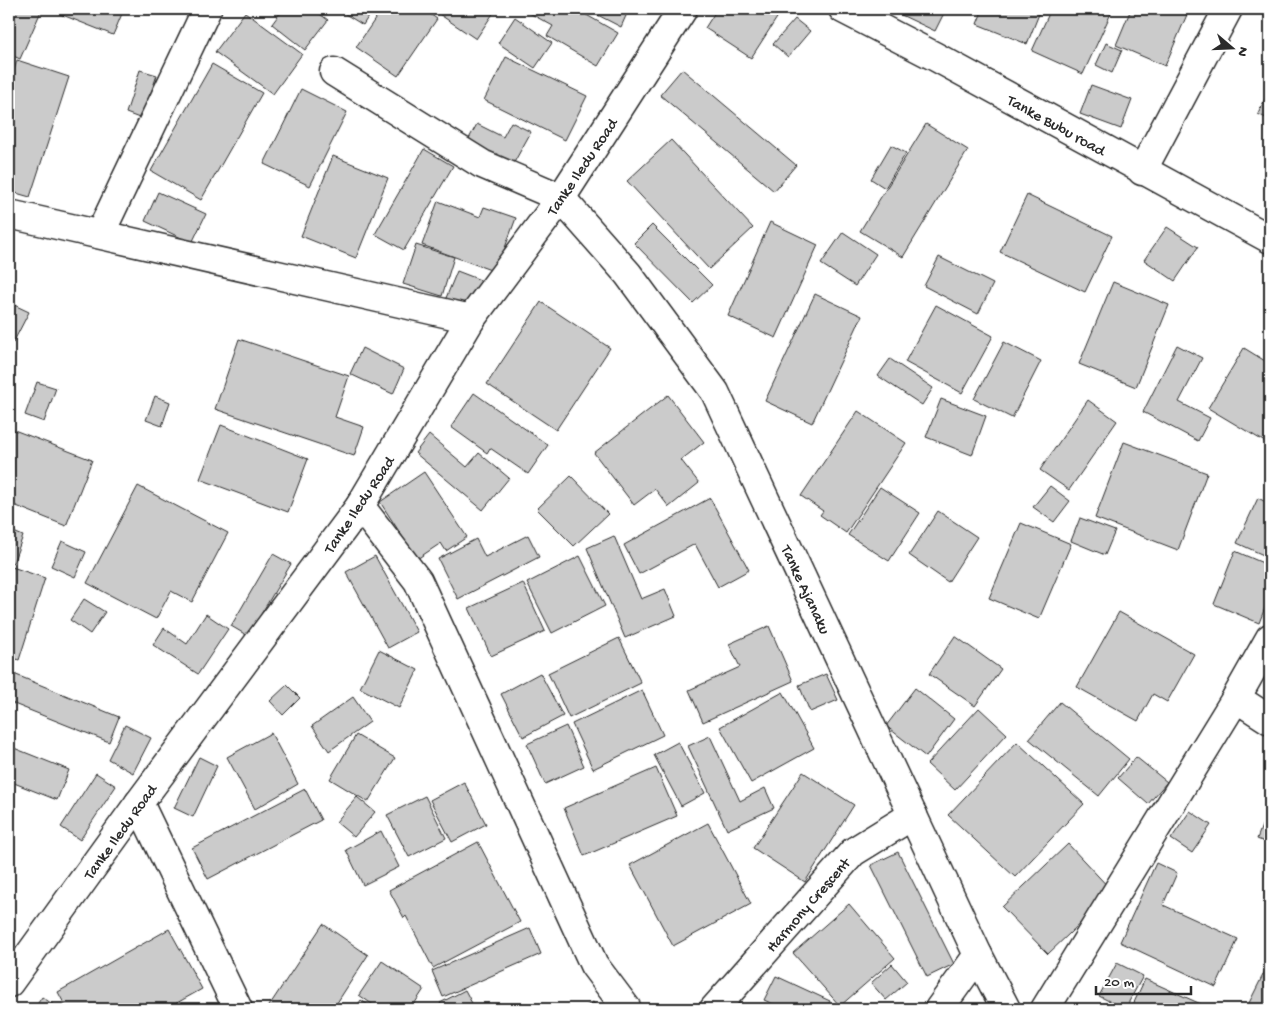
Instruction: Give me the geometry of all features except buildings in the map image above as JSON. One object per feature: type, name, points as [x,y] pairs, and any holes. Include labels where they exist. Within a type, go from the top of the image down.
[{"type":"street","points":[[100,234],[207,9]]},
{"type":"street","name":"Tanke Iledu Road","points":[[9,983],[139,803],[360,506],[471,319],[561,198],[683,9]]},
{"type":"street","name":"Tanke Bubu road","points":[[844,9],[943,60],[1142,171],[1270,239]]},
{"type":"street","points":[[1142,171],[1228,9]]},
{"type":"street","points":[[334,72],[482,164],[561,198]]},
{"type":"street","name":"Tanke Ajanaku","points":[[561,198],[628,274],[715,392],[978,955],[1006,1009]]},
{"type":"street","points":[[9,214],[471,319]]},
{"type":"street","points":[[360,506],[418,581],[594,965],[627,1009]]},
{"type":"street","points":[[1045,1009],[1236,698],[1270,638]]},
{"type":"street","points":[[1236,698],[1270,720]]},
{"type":"street","points":[[139,803],[238,1009]]},
{"type":"street","name":"Harmony Crescent","points":[[714,1009],[853,852],[913,815]]},
{"type":"street","points":[[939,1009],[978,955]]}]
